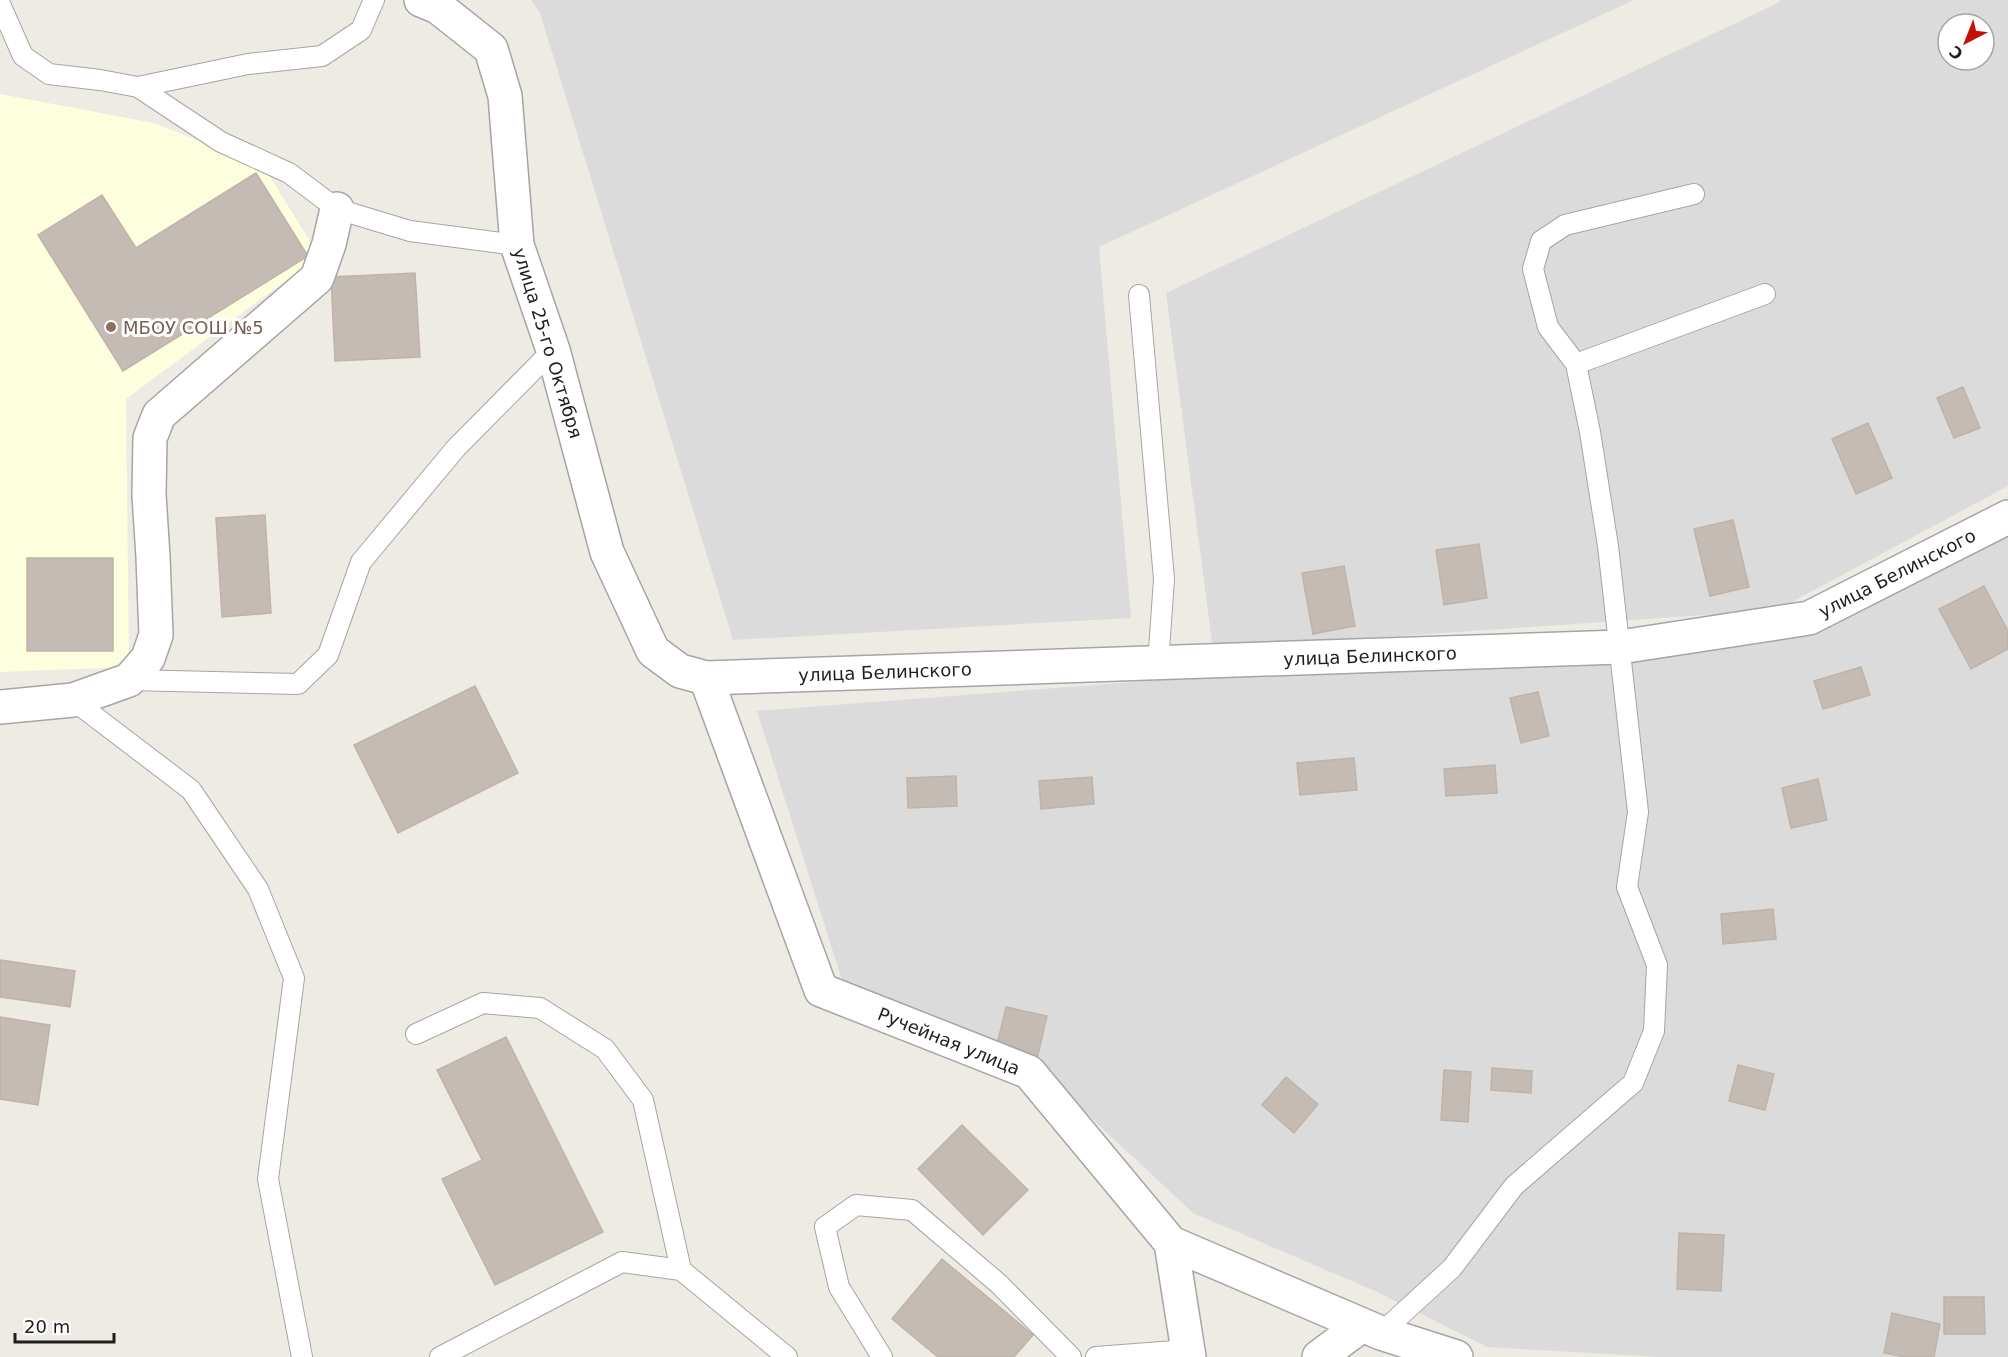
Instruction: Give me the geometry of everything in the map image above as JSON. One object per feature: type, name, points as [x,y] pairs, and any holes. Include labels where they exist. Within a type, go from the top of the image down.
[{"type":"street","name":"улица 25-го Октября","points":[[421,0],[438,7],[491,49],[505,96],[517,244],[553,350],[607,552],[653,651],[680,671],[706,678]]},
{"type":"street","points":[[0,707],[73,700],[129,680],[148,658],[156,635],[149,484],[150,438],[159,415],[317,278],[329,244],[337,210]]},
{"type":"street","name":"улица Белинского","points":[[706,678],[1620,647],[1809,618],[2008,517]]},
{"type":"street","name":"Ручейная улица","points":[[706,678],[821,990],[1029,1072],[1171,1243],[1372,1329],[1456,1357]]},
{"type":"street","points":[[1171,1243],[1188,1353]]},
{"type":"street","points":[[1319,1357],[1372,1329]]},
{"type":"lane","points":[[0,4],[23,56],[49,74],[138,87],[248,63],[322,56],[361,30],[374,0]]},
{"type":"lane","points":[[138,87],[220,142],[290,173],[337,210],[410,231],[517,244]]},
{"type":"lane","points":[[1372,1329],[1452,1268],[1514,1186],[1633,1083],[1654,1031],[1657,965],[1628,887],[1638,812],[1608,546],[1590,432],[1575,364],[1548,327],[1533,269],[1541,241],[1565,225],[1694,194]]},
{"type":"lane","points":[[1575,364],[1766,294]]},
{"type":"lane","points":[[1139,295],[1164,579],[1158,664]]},
{"type":"lane","points":[[129,680],[298,684],[328,656],[361,562],[456,448],[553,350]]},
{"type":"lane","points":[[73,700],[191,790],[258,889],[294,978],[268,1179],[302,1357]]},
{"type":"lane","points":[[416,1034],[483,1003],[540,1008],[605,1049],[643,1100],[681,1270]]},
{"type":"lane","points":[[882,1357],[839,1287],[825,1227],[856,1205],[912,1210],[999,1284],[1071,1357]]},
{"type":"lane","points":[[440,1357],[622,1262],[681,1270],[787,1357]]},
{"type":"lane","points":[[1096,1357],[1188,1353]]},
{"type":"shaded area","points":[[531,0],[1634,0],[1099,247],[1131,618],[733,640],[540,13]]},
{"type":"shaded area","points":[[1779,0],[2008,0],[2008,486],[1777,610],[1213,649],[1166,293],[1780,2]]},
{"type":"shaded area","name":"МБОУ СОШ №5","points":[[0,94],[154,123],[264,167],[319,256],[126,399],[129,667],[0,672]]},
{"type":"shaded area","points":[[2008,530],[2008,1357],[1660,1357],[1487,1347],[1375,1291],[1193,1213],[1044,1074],[846,993],[757,711],[1797,631]]},
{"type":"building","points":[[256,173],[308,256],[123,371],[38,235],[102,195],[136,248]]},
{"type":"building","points":[[415,273],[420,357],[335,361],[331,277]]},
{"type":"building","points":[[1963,387],[1980,428],[1954,438],[1937,398]]},
{"type":"building","points":[[1868,423],[1892,478],[1856,494],[1832,439]]},
{"type":"building","points":[[265,515],[271,613],[222,617],[216,518]]},
{"type":"building","points":[[1733,520],[1749,587],[1710,596],[1694,529]]},
{"type":"building","points":[[1479,544],[1487,598],[1444,605],[1436,550]]},
{"type":"building","points":[[27,558],[113,558],[113,651],[27,651]]},
{"type":"building","points":[[1344,566],[1355,626],[1313,634],[1302,573]]},
{"type":"building","points":[[1984,586],[2008,631],[2008,649],[1971,669],[1939,609]]},
{"type":"building","points":[[1861,667],[1870,695],[1823,709],[1814,681]]},
{"type":"building","points":[[475,686],[518,773],[398,833],[354,745]]},
{"type":"building","points":[[1538,692],[1549,736],[1521,743],[1510,698]]},
{"type":"building","points":[[1354,758],[1357,790],[1300,795],[1297,763]]},
{"type":"building","points":[[1495,765],[1497,793],[1446,796],[1444,769]]},
{"type":"building","points":[[956,776],[957,806],[908,808],[907,778]]},
{"type":"building","points":[[1092,777],[1094,804],[1041,809],[1039,781]]},
{"type":"building","points":[[1818,779],[1827,820],[1791,828],[1782,788]]},
{"type":"building","points":[[1773,909],[1776,939],[1723,944],[1721,914]]},
{"type":"building","points":[[0,960],[75,971],[70,1007],[0,997]]},
{"type":"building","points":[[1006,1007],[1047,1016],[1037,1059],[996,1049]]},
{"type":"building","points":[[0,1017],[50,1025],[38,1105],[0,1099]]},
{"type":"building","points":[[506,1037],[603,1232],[495,1285],[442,1179],[482,1160],[437,1070]]},
{"type":"building","points":[[1738,1065],[1774,1074],[1765,1110],[1729,1101]]},
{"type":"building","points":[[1492,1068],[1532,1071],[1531,1093],[1491,1090]]},
{"type":"building","points":[[1444,1070],[1471,1072],[1468,1122],[1441,1120]]},
{"type":"building","points":[[1286,1077],[1318,1104],[1294,1133],[1262,1105]]},
{"type":"building","points":[[962,1125],[1028,1190],[983,1235],[918,1169]]},
{"type":"building","points":[[1679,1233],[1724,1235],[1721,1291],[1677,1289]]},
{"type":"building","points":[[942,1259],[1033,1335],[1014,1357],[938,1357],[892,1319]]},
{"type":"building","points":[[1944,1297],[1984,1297],[1985,1334],[1944,1334]]},
{"type":"building","points":[[1892,1313],[1940,1324],[1934,1357],[1905,1357],[1884,1353]]},
{"type":"place","name":"МБОУ СОШ №5","points":[[111,327]]}]
